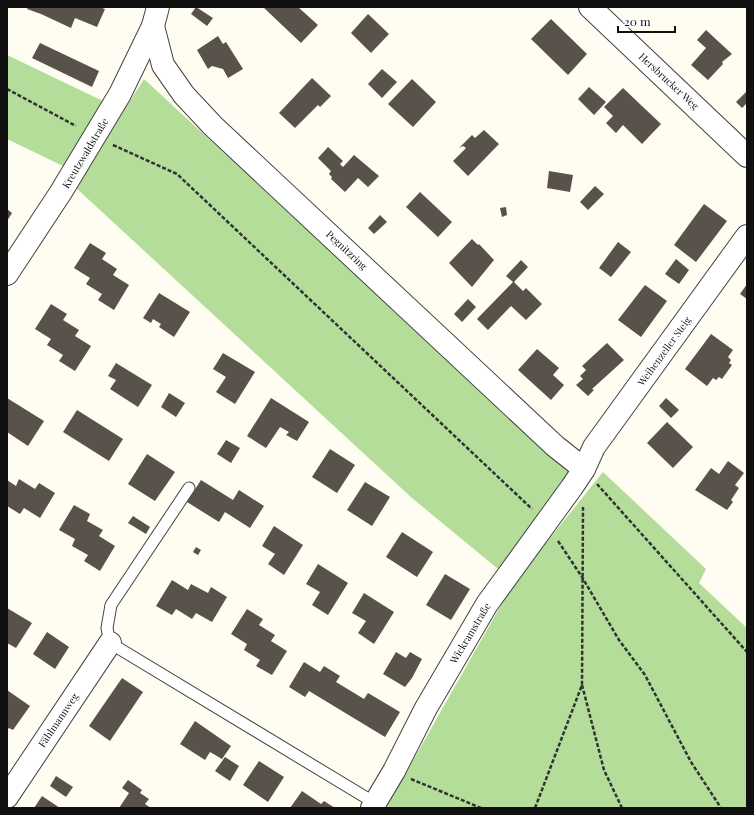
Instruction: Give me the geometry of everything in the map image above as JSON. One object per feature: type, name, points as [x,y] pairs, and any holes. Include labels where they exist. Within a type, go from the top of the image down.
[{"type":"street","name":"Hersbrucker Weg","points":[[590,7],[747,156]]},
{"type":"street","name":"Kreutzwaldstraße","points":[[7,274],[61,192],[120,94],[156,16]]},
{"type":"street","name":"Pegnitzring","points":[[156,16],[163,65],[184,95],[213,126],[555,446],[584,469]]},
{"type":"street","name":"Weihenzeller Steig","points":[[584,469],[594,446],[747,236]]},
{"type":"street","name":"Wickramstraße","points":[[373,806],[394,771],[426,708],[487,604],[584,469]]},
{"type":"street","name":"Fählmannweg","points":[[7,797],[110,643]]},
{"type":"lane","points":[[189,488],[111,605],[107,628],[110,643],[373,806]]},
{"type":"path","points":[[7,89],[95,136],[177,174],[546,522],[582,577],[619,640],[645,675],[691,762],[721,808]]},
{"type":"path","points":[[584,469],[747,652]]},
{"type":"path","points":[[583,500],[582,685],[604,770],[622,808]]},
{"type":"path","points":[[535,808],[582,685]]},
{"type":"path","points":[[394,771],[481,808]]},
{"type":"green space","points":[[7,55],[103,101],[63,166],[7,139]]},
{"type":"green space","points":[[144,79],[574,476],[498,569],[412,498],[75,187]]},
{"type":"green space","points":[[603,472],[706,569],[699,583],[747,628],[747,808],[386,808],[513,584]]},
{"type":"building","points":[[28,7],[99,7],[105,9],[97,27],[75,18],[71,28],[27,9]]},
{"type":"building","points":[[196,7],[213,18],[207,26],[191,14]]},
{"type":"building","points":[[263,7],[298,7],[318,25],[301,43]]},
{"type":"building","points":[[368,14],[389,34],[371,53],[351,33]]},
{"type":"building","points":[[551,19],[587,54],[568,75],[531,39]]},
{"type":"building","points":[[706,30],[732,54],[722,62],[723,64],[708,80],[691,65],[706,48],[697,40]]},
{"type":"building","points":[[218,36],[223,44],[226,42],[243,69],[228,78],[223,69],[212,66],[208,69],[197,50]]},
{"type":"building","points":[[40,43],[99,71],[92,87],[32,58]]},
{"type":"building","points":[[382,69],[397,82],[382,98],[368,84]]},
{"type":"building","points":[[312,78],[331,96],[320,107],[318,105],[295,128],[279,113]]},
{"type":"building","points":[[412,79],[436,102],[413,127],[388,104]]},
{"type":"building","points":[[589,87],[606,102],[594,115],[578,99]]},
{"type":"building","points":[[623,88],[661,124],[642,144],[623,125],[616,133],[606,123],[613,116],[604,107]]},
{"type":"building","points":[[747,91],[747,103],[742,108],[736,102]]},
{"type":"building","points":[[484,130],[499,144],[468,176],[453,161],[466,148],[463,146],[459,148],[472,135],[475,138]]},
{"type":"building","points":[[328,147],[343,161],[340,164],[343,167],[354,155],[379,176],[368,187],[358,178],[345,192],[331,179],[332,177],[329,174],[331,171],[318,158]]},
{"type":"building","points":[[549,171],[573,175],[570,192],[547,188]]},
{"type":"building","points":[[595,186],[604,194],[588,210],[580,202]]},
{"type":"building","points":[[420,192],[452,222],[438,237],[406,207]]},
{"type":"building","points":[[704,204],[727,221],[696,262],[674,245]]},
{"type":"building","points":[[506,207],[507,215],[502,217],[500,208]]},
{"type":"building","points":[[7,209],[12,213],[7,221]]},
{"type":"building","points":[[380,215],[387,222],[374,234],[368,228]]},
{"type":"building","points":[[472,239],[478,245],[479,244],[494,260],[472,287],[449,263]]},
{"type":"building","points":[[618,242],[631,252],[611,277],[599,268]]},
{"type":"building","points":[[90,243],[106,253],[102,259],[117,269],[113,275],[129,285],[114,310],[98,300],[102,294],[86,284],[90,278],[74,268]]},
{"type":"building","points":[[676,259],[689,270],[679,284],[665,274]]},
{"type":"building","points":[[521,260],[528,267],[514,282],[523,291],[526,288],[542,304],[526,320],[511,306],[488,330],[477,319],[513,282],[506,276]]},
{"type":"building","points":[[747,284],[747,299],[740,294]]},
{"type":"building","points":[[645,285],[667,301],[641,337],[618,320]]},
{"type":"building","points":[[159,293],[190,312],[174,337],[159,327],[161,324],[153,319],[151,323],[143,318]]},
{"type":"building","points":[[468,299],[476,307],[462,322],[454,314]]},
{"type":"building","points":[[51,304],[67,314],[63,320],[79,330],[75,336],[91,346],[75,371],[59,361],[63,355],[47,345],[51,339],[35,329]]},
{"type":"building","points":[[711,334],[733,350],[728,357],[731,360],[729,363],[732,365],[722,379],[719,377],[716,380],[713,378],[707,386],[685,369]]},
{"type":"building","points":[[607,343],[624,360],[592,389],[594,390],[588,396],[576,385],[583,379],[580,376],[586,370],[582,366]]},
{"type":"building","points":[[537,349],[559,368],[553,375],[564,385],[551,400],[518,370]]},
{"type":"building","points":[[223,353],[255,372],[235,404],[216,392],[226,377],[213,369]]},
{"type":"building","points":[[116,363],[152,385],[138,407],[110,389],[116,380],[108,376]]},
{"type":"building","points":[[169,393],[185,403],[176,417],[161,407]]},
{"type":"building","points":[[7,398],[44,421],[28,446],[7,432]]},
{"type":"building","points":[[271,398],[309,422],[297,441],[286,435],[289,432],[280,427],[266,448],[247,436]]},
{"type":"building","points":[[666,398],[679,410],[671,418],[659,406]]},
{"type":"building","points":[[77,410],[123,439],[109,461],[63,432]]},
{"type":"building","points":[[667,422],[693,447],[673,468],[647,443]]},
{"type":"building","points":[[226,440],[240,448],[231,463],[217,454]]},
{"type":"building","points":[[330,449],[355,465],[337,493],[312,477]]},
{"type":"building","points":[[147,454],[175,472],[155,501],[128,484]]},
{"type":"building","points":[[728,461],[744,473],[735,485],[739,488],[731,500],[733,502],[727,510],[695,490],[711,468],[719,474]]},
{"type":"building","points":[[19,479],[35,489],[39,483],[55,493],[40,518],[24,508],[20,514],[7,506],[7,480],[16,486]]},
{"type":"building","points":[[201,480],[233,500],[239,490],[264,506],[250,528],[225,512],[219,522],[187,502]]},
{"type":"building","points":[[365,482],[390,497],[372,526],[347,510]]},
{"type":"building","points":[[74,505],[90,514],[87,521],[103,530],[99,536],[115,546],[100,571],[84,561],[88,555],[72,546],[75,539],[59,530]]},
{"type":"building","points":[[133,516],[150,527],[146,534],[128,523]]},
{"type":"building","points":[[274,526],[303,545],[284,575],[268,564],[275,554],[262,546]]},
{"type":"building","points":[[402,532],[433,552],[417,577],[386,557]]},
{"type":"building","points":[[196,547],[201,550],[198,555],[193,552]]},
{"type":"building","points":[[318,564],[348,583],[328,615],[312,605],[320,592],[306,584]]},
{"type":"building","points":[[445,574],[470,589],[451,620],[426,605]]},
{"type":"building","points":[[172,580],[188,590],[191,584],[208,593],[211,587],[227,597],[212,622],[196,613],[192,619],[176,609],[172,615],[156,606]]},
{"type":"building","points":[[364,593],[394,612],[374,644],[358,633],[366,621],[352,613]]},
{"type":"building","points":[[7,608],[32,623],[16,648],[7,643]]},
{"type":"building","points":[[247,609],[263,619],[259,625],[275,635],[271,641],[287,651],[272,675],[256,666],[260,660],[244,650],[247,644],[231,634]]},
{"type":"building","points":[[47,632],[69,647],[55,669],[33,654]]},
{"type":"building","points":[[396,652],[406,658],[410,652],[422,659],[412,678],[405,687],[383,674]]},
{"type":"building","points":[[304,662],[320,672],[324,666],[340,676],[336,682],[364,699],[368,693],[400,712],[385,737],[309,691],[305,697],[289,687]]},
{"type":"building","points":[[122,678],[143,692],[110,741],[89,726]]},
{"type":"building","points":[[7,690],[30,706],[13,730],[9,728],[7,730]]},
{"type":"building","points":[[195,721],[231,746],[222,759],[210,752],[205,760],[180,744]]},
{"type":"building","points":[[225,757],[239,766],[230,781],[215,771]]},
{"type":"building","points":[[259,761],[284,777],[268,802],[243,785]]},
{"type":"building","points":[[56,776],[73,787],[66,797],[50,786]]},
{"type":"building","points":[[128,780],[142,790],[140,793],[149,799],[145,804],[151,808],[119,808],[129,793],[122,788]]},
{"type":"building","points":[[302,791],[321,804],[324,801],[335,808],[290,808]]},
{"type":"building","points":[[42,796],[60,808],[34,808]]}]
